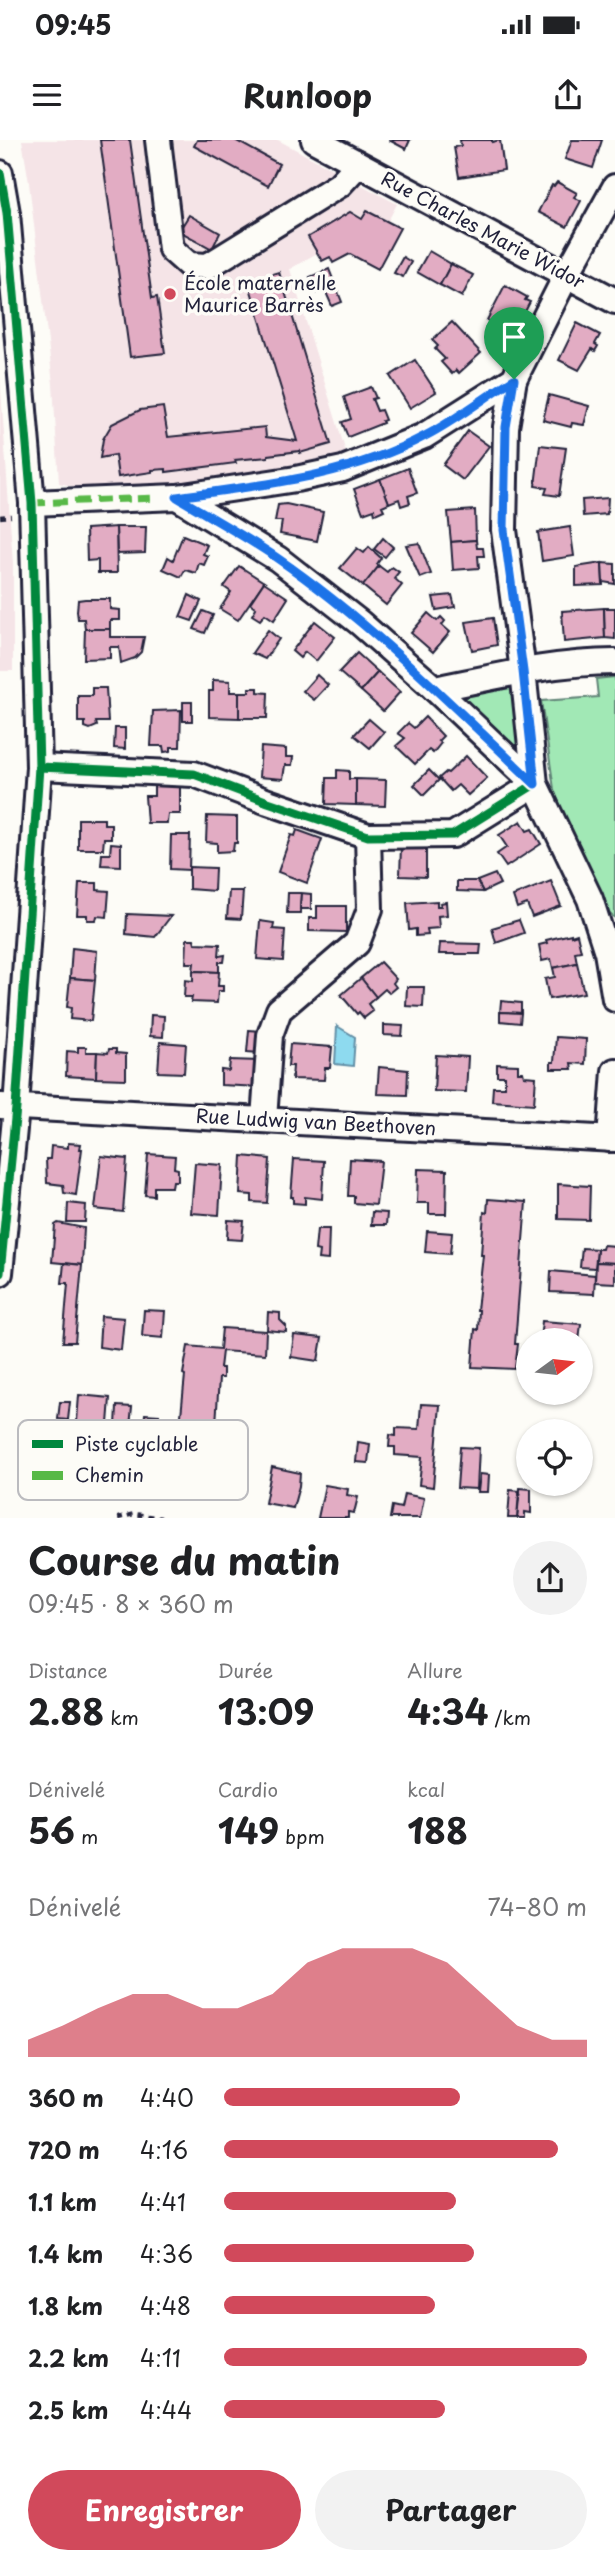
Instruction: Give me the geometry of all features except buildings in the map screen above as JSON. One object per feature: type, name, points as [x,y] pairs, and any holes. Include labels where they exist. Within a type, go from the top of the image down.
[{"type":"street","points":[[158,140],[171,249],[189,265],[208,266],[315,200],[338,185],[352,171],[355,162]]},
{"type":"street","name":"Rue Charles Marie Widor","points":[[314,140],[615,301]]},
{"type":"street","points":[[0,173],[7,212],[32,503],[39,767],[8,1107],[0,1273]]},
{"type":"street","points":[[615,187],[514,379],[506,427],[504,530],[535,784],[590,899],[611,950],[615,999]]},
{"type":"street","points":[[32,503],[177,497],[343,469],[425,436],[514,379]]},
{"type":"street","points":[[177,497],[278,559],[360,623],[435,689],[535,784]]},
{"type":"street","points":[[435,689],[523,671],[615,662]]},
{"type":"street","points":[[39,767],[194,774],[368,836],[453,835],[535,784]]},
{"type":"street","points":[[264,1119],[270,1035],[279,1010],[356,943],[370,909],[368,836]]},
{"type":"street","points":[[612,1139],[615,1071]]},
{"type":"street","name":"Rue Ludwig van Beethoven","points":[[8,1107],[612,1139]]},
{"type":"path","points":[[118,1517],[134,1514],[161,1517]]},
{"type":"shaded area","name":"École maternelle Maurice Barrès","points":[[22,140],[278,140],[397,204],[388,221],[367,210],[362,217],[350,211],[308,237],[317,253],[290,269],[347,456],[329,462],[258,473],[97,492],[59,483],[53,384]]},
{"type":"shaded area","points":[[0,376],[13,564],[13,671],[0,671]]},
{"type":"green space","points":[[615,677],[615,918],[607,912],[567,826],[554,789],[541,701],[598,697],[596,679]]},
{"type":"green space","points":[[518,686],[526,735],[514,750],[465,704],[464,699],[473,693]]},
{"type":"water","points":[[337,1026],[355,1037],[353,1066],[335,1064]]},
{"type":"marked path","points":[[32,503],[155,498]]},
{"type":"cycle path","points":[[0,173],[7,213],[32,503],[39,767],[16,1108],[0,1273]]},
{"type":"cycle path","points":[[39,767],[194,774],[368,836],[453,835],[535,784],[504,530],[506,427],[514,379]]},
{"type":"place","name":"École maternelle Maurice Barrès","points":[[170,294]]},
{"type":"route","points":[[514,379],[506,427],[504,530],[535,784],[435,689],[360,623],[278,559],[177,497],[343,469],[425,436],[514,379]]}]
